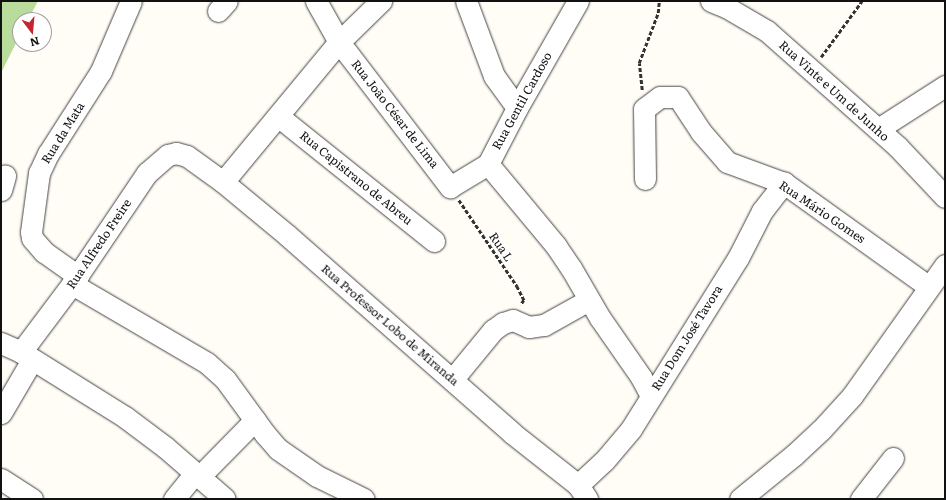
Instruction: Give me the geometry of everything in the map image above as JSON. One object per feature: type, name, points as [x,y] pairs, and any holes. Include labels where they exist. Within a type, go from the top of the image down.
[{"type":"street","name":"Rua da Mata","points":[[131,1],[101,71],[48,154],[39,173],[31,232],[32,238],[44,252],[75,280],[207,363],[224,379],[278,449],[294,462],[316,476],[364,499]]},
{"type":"street","name":"Rua João César de Lima","points":[[316,1],[339,42],[450,187]]},
{"type":"street","points":[[223,182],[339,42],[381,1]]},
{"type":"street","points":[[466,1],[494,76],[517,108]]},
{"type":"street","name":"Rua Gentil Cardoso","points":[[450,187],[488,164],[517,108],[578,1]]},
{"type":"street","name":"Rua Vinte e Um de Junho","points":[[711,1],[726,7],[767,30],[897,146],[945,197]]},
{"type":"street","points":[[878,129],[945,86]]},
{"type":"street","name":"Rua Mário Gomes","points":[[644,109],[660,97],[678,97],[701,132],[727,162],[784,183],[929,287]]},
{"type":"street","points":[[644,109],[645,179]]},
{"type":"street","name":"Rua Capistrano de Abreu","points":[[278,116],[434,241]]},
{"type":"street","name":"Rua Alfredo Freire","points":[[1,413],[26,356],[147,173],[168,155],[176,153],[187,156]]},
{"type":"street","name":"Rua Professor Lobo de Miranda","points":[[187,156],[223,182],[287,235],[512,433],[583,492]]},
{"type":"street","points":[[488,164],[556,246],[571,268],[589,300],[641,377],[652,396]]},
{"type":"street","name":"Rua Dom José Tavora","points":[[583,492],[604,461],[619,444],[652,396],[738,258],[762,211],[784,183]]},
{"type":"street","points":[[740,499],[794,455],[836,414],[852,396],[882,356],[945,265]]},
{"type":"street","points":[[452,380],[493,330],[503,323],[513,320],[529,327],[544,325],[589,300]]},
{"type":"street","points":[[1,343],[26,356],[124,417],[165,447],[225,499]]},
{"type":"street","points":[[174,499],[255,420]]},
{"type":"street","points":[[861,499],[893,458]]},
{"type":"street","points":[[1,479],[32,499]]},
{"type":"path","points":[[644,109],[639,62],[658,13],[659,1]]},
{"type":"path","points":[[812,70],[862,1]]},
{"type":"path","name":"Rua L","points":[[450,187],[517,286],[524,300],[513,320]]},
{"type":"green space","points":[[1,1],[38,1],[32,12],[12,12],[12,51],[1,73]]}]
